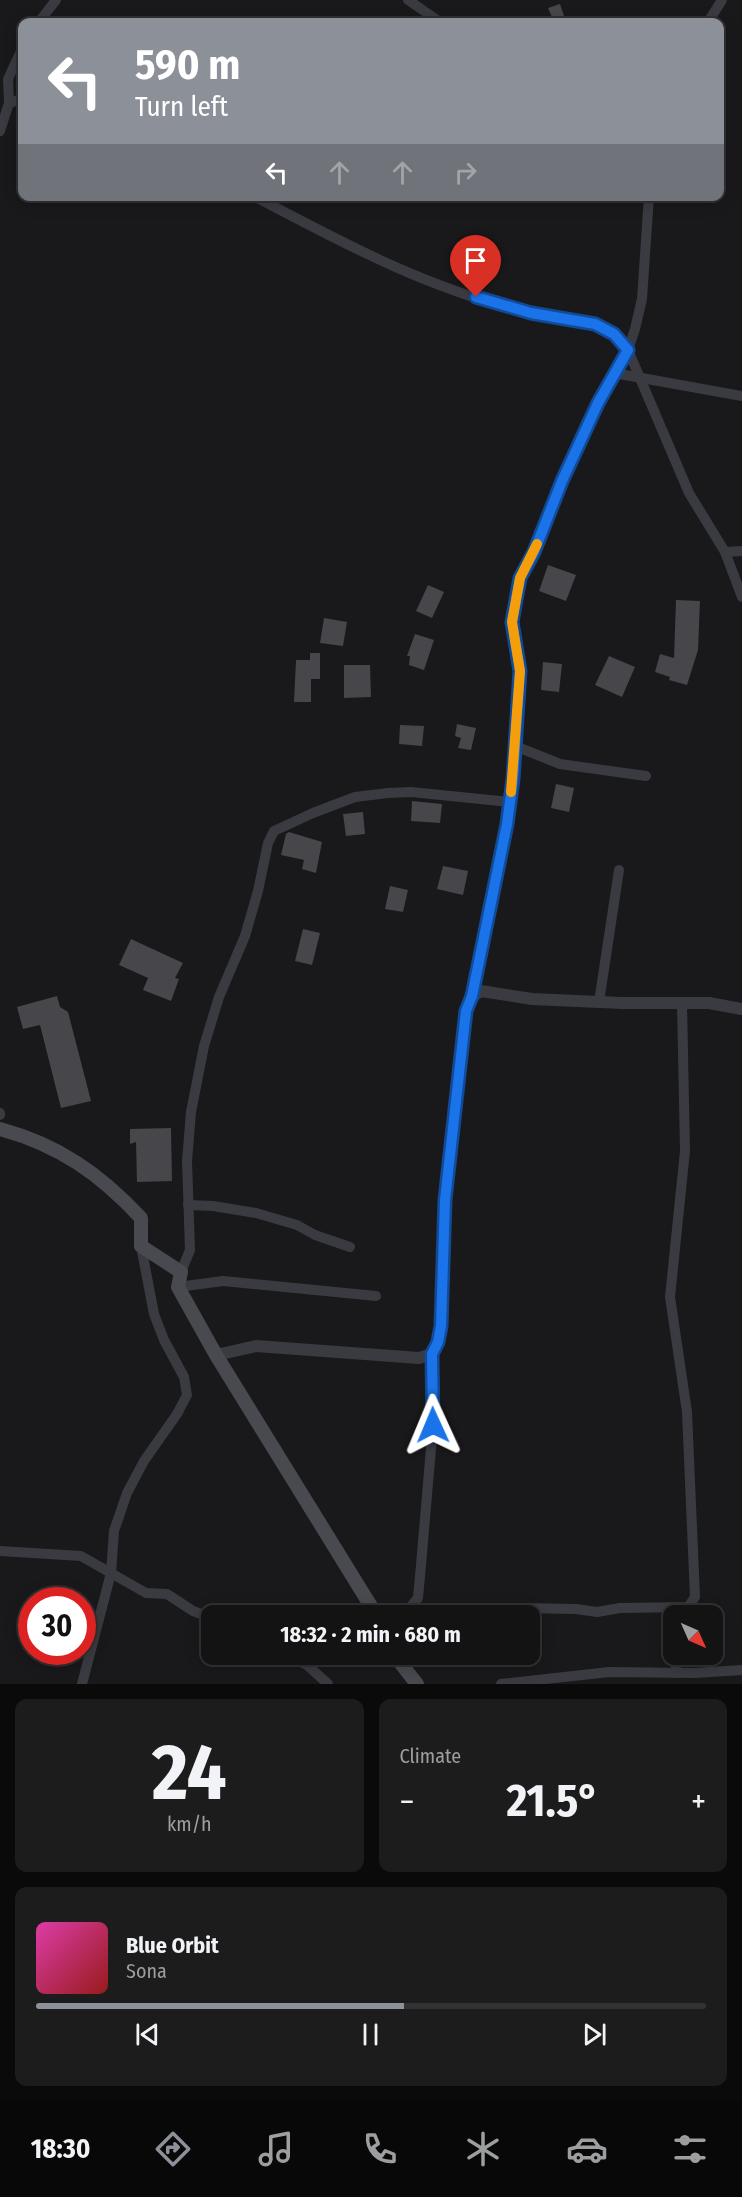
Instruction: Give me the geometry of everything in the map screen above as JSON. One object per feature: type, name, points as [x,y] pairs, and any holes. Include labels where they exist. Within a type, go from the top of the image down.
[{"type":"main road","points":[[0,1129],[37,1141],[69,1156],[117,1193],[141,1218],[141,1246],[181,1272],[178,1287],[216,1355],[370,1605]]},
{"type":"main road","points":[[402,1665],[417,1684]]},
{"type":"street","points":[[42,18],[56,0]]},
{"type":"street","points":[[408,0],[434,18]]},
{"type":"street","points":[[711,18],[722,0]]},
{"type":"street","points":[[0,131],[9,103],[4,90],[18,58]]},
{"type":"street","points":[[9,103],[18,100]]},
{"type":"street","points":[[263,201],[362,253],[458,292],[531,313],[595,324],[614,334],[628,350],[689,493],[725,552],[742,597]]},
{"type":"street","points":[[413,1605],[418,1598],[421,1565],[433,1425],[432,1354],[438,1342],[441,1326],[445,1200],[466,1011],[472,996],[510,802],[520,671],[512,622],[520,578],[534,552],[567,471],[614,373],[628,350],[635,329],[642,299],[649,201]]},
{"type":"street","points":[[614,373],[742,396]]},
{"type":"street","points":[[725,552],[742,551]]},
{"type":"street","points":[[515,746],[560,764],[646,776]]},
{"type":"street","points":[[181,1272],[190,1250],[187,1161],[190,1112],[204,1046],[219,997],[245,936],[258,891],[268,843],[274,831],[356,797],[388,793],[411,792],[510,802]]},
{"type":"street","points":[[599,1002],[619,870]]},
{"type":"street","points":[[472,996],[481,991],[532,999],[709,1004],[742,1009]]},
{"type":"street","points":[[682,1004],[684,1150],[670,1297],[687,1412],[696,1597],[690,1605]]},
{"type":"street","points":[[188,1205],[213,1206],[256,1213],[350,1247]]},
{"type":"street","points":[[82,1684],[111,1573],[114,1531],[127,1493],[144,1461],[177,1414],[187,1395],[184,1377],[154,1314],[141,1246]]},
{"type":"street","points":[[178,1287],[223,1281],[376,1296]]},
{"type":"street","points":[[216,1355],[256,1346],[419,1358],[432,1354]]},
{"type":"street","points":[[0,1551],[81,1556],[146,1593],[167,1594],[201,1614]]},
{"type":"street","points":[[540,1609],[597,1612],[620,1608],[663,1610]]},
{"type":"street","points":[[308,1665],[328,1684]]},
{"type":"street","points":[[676,1665],[676,1673]]},
{"type":"street","points":[[501,1684],[579,1674],[644,1678],[676,1673],[742,1670]]},
{"type":"building","points":[[560,4],[565,18],[552,18],[548,8]]},
{"type":"building","points":[[548,565],[576,575],[566,601],[539,591]]},
{"type":"building","points":[[428,585],[444,592],[432,618],[416,611]]},
{"type":"building","points":[[676,600],[700,601],[698,650],[687,685],[669,680],[670,677],[655,672],[660,654],[674,658]]},
{"type":"building","points":[[324,618],[347,622],[343,646],[320,643]]},
{"type":"building","points":[[415,634],[434,640],[424,670],[409,665],[410,656],[407,656]]},
{"type":"building","points":[[310,653],[320,653],[320,679],[311,679],[311,702],[294,702],[296,660],[310,660]]},
{"type":"building","points":[[609,656],[635,667],[622,697],[595,685]]},
{"type":"building","points":[[543,662],[562,664],[559,692],[541,690]]},
{"type":"building","points":[[344,665],[370,665],[371,697],[344,698]]},
{"type":"building","points":[[457,724],[476,728],[471,750],[458,748],[461,738],[455,736]]},
{"type":"building","points":[[400,725],[424,726],[422,746],[399,744]]},
{"type":"building","points":[[556,784],[574,788],[569,812],[551,808]]},
{"type":"building","points":[[412,801],[442,804],[440,823],[411,821]]},
{"type":"building","points":[[363,812],[365,834],[346,836],[343,814]]},
{"type":"building","points":[[289,832],[322,842],[316,873],[302,869],[304,860],[281,855],[286,834]]},
{"type":"building","points":[[443,866],[468,871],[463,895],[437,889]]},
{"type":"building","points":[[390,886],[408,890],[403,912],[385,909]]},
{"type":"building","points":[[303,929],[320,933],[312,965],[295,961]]},
{"type":"building","points":[[131,939],[183,963],[175,978],[179,979],[171,1001],[143,990],[148,978],[119,965]]},
{"type":"building","points":[[57,996],[60,1007],[68,1012],[91,1101],[61,1108],[40,1025],[23,1029],[17,1007]]},
{"type":"building","points":[[171,1128],[172,1181],[137,1182],[136,1142],[130,1144],[130,1129]]},
{"type":"slow traffic","points":[[511,792],[519,712],[520,671],[512,622],[520,578],[537,544]]},
{"type":"route","points":[[433,1425],[432,1354],[438,1342],[441,1326],[445,1200],[466,1011],[472,996],[507,824],[513,779],[520,671],[512,622],[520,578],[534,552],[562,481],[598,403],[628,350],[614,334],[595,324],[531,313],[476,297]]}]
